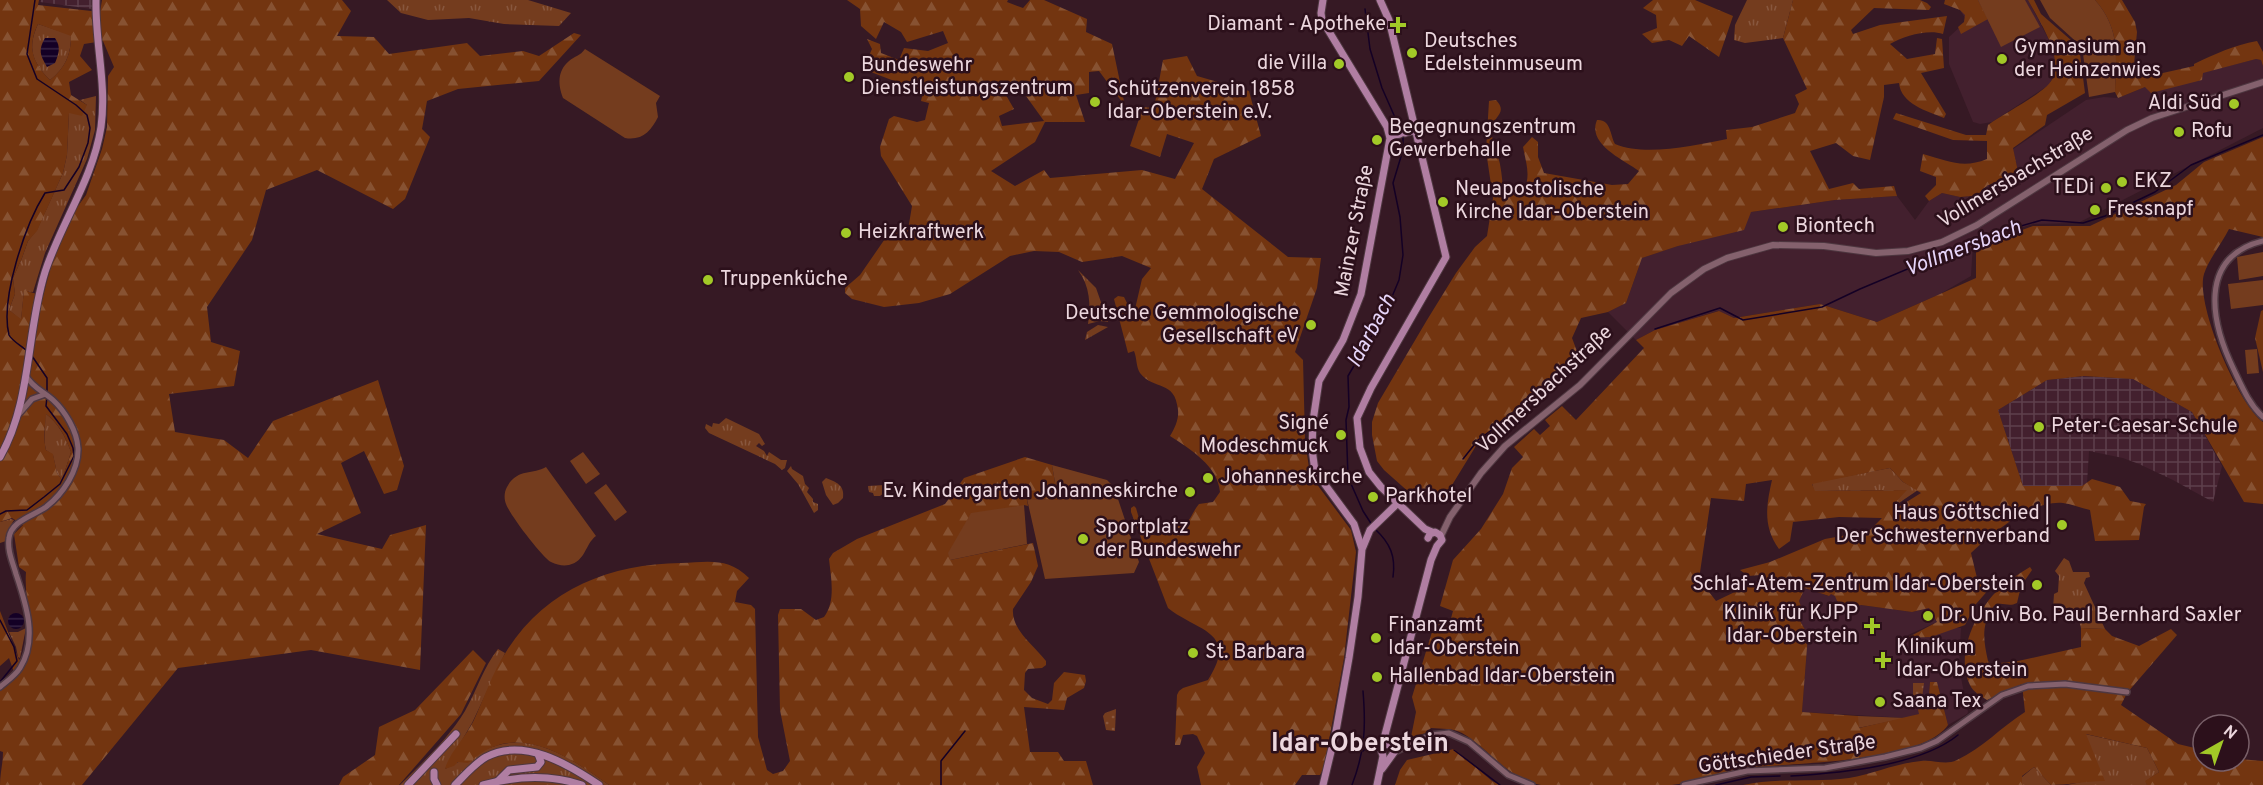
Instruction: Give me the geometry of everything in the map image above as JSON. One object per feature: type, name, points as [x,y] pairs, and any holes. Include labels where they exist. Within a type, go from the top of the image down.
[{"type":"main road","points":[[0,457],[19,414],[33,323],[45,272],[87,176],[99,138],[103,93],[96,0]]},
{"type":"main road","points":[[1323,0],[1321,13],[1323,20],[1384,121],[1390,136],[1416,130]]},
{"type":"main road","points":[[1380,0],[1389,20],[1446,257],[1371,388],[1357,415],[1356,422],[1360,448],[1369,472],[1381,487],[1434,538],[1431,560],[1387,727],[1393,756],[1386,757]]},
{"type":"main road","name":"Vollmersbachstraße","points":[[1434,538],[1485,468],[1505,446],[1580,385],[1671,293],[1704,269],[1726,258],[1773,245],[1807,245],[1876,253],[1908,251],[1942,242],[1977,225],[2127,130],[2159,116],[2263,82]]},
{"type":"main road","name":"Mainzer Straße","points":[[1323,785],[1336,731],[1350,647],[1358,597],[1362,549],[1354,524],[1315,471],[1312,449],[1313,421],[1319,381],[1343,340],[1358,304],[1390,136]]},
{"type":"main road","points":[[1362,549],[1366,535],[1399,502]]},
{"type":"main road","points":[[1354,524],[1366,535]]},
{"type":"main road","points":[[408,785],[456,734]]},
{"type":"main road","points":[[1386,757],[1380,751],[1390,747]]},
{"type":"main road","points":[[455,785],[479,761],[495,753],[518,750],[538,753],[566,765],[599,785]]},
{"type":"main road","points":[[498,781],[508,770],[537,767],[541,762],[538,753]]},
{"type":"main road","points":[[1377,785],[1386,757]]},
{"type":"main road","points":[[434,772],[437,785]]},
{"type":"main road","points":[[483,785],[498,781],[541,777],[582,785]]},
{"type":"street","points":[[2263,240],[2241,248],[2221,269],[2216,284],[2215,306],[2219,336],[2229,361],[2244,393],[2255,410],[2263,417]]},
{"type":"street","points":[[25,374],[39,394]]},
{"type":"street","points":[[0,687],[21,666],[29,634],[25,606],[10,555],[10,533],[16,525],[46,506],[60,492],[74,470],[78,456],[77,440],[71,426],[56,404],[39,394],[23,391]]},
{"type":"street","points":[[19,414],[39,394]]},
{"type":"street","name":"Göttschieder Straße","points":[[1684,785],[1747,771],[1825,768],[1921,748],[1937,741],[2002,695],[2028,686],[2065,684],[2127,692]]},
{"type":"street","points":[[1390,747],[1408,744],[1438,733],[1455,735],[1469,742],[1508,775],[1532,785]]},
{"type":"shaded area","points":[[41,0],[93,0],[92,9],[40,2]]},
{"type":"shaded area","name":"Gymnasium an der Heinzenwies","points":[[1955,0],[2028,0],[2048,38],[2054,55],[2056,71],[2049,85],[1992,122],[1980,124],[1973,122],[1949,64],[1949,37],[1964,23],[1965,18],[1960,10],[1949,6]]},
{"type":"shaded area","points":[[45,38],[55,38],[59,47],[55,63],[47,67],[41,52]]},
{"type":"shaded area","points":[[2256,59],[2261,60],[2263,66],[2263,128],[2078,223],[2033,224],[1973,243],[1971,276],[1940,294],[1877,322],[1820,304],[1734,318],[1718,311],[1655,330],[1636,340],[1608,312],[1626,303],[1642,258],[1678,246],[1751,212],[1835,200],[1897,196],[1915,220],[1929,201],[1942,193],[1960,197],[1972,196],[1977,195],[1988,185],[2002,183],[2007,187],[2021,185],[2013,149],[2086,100],[2104,97],[2118,98],[2145,87]]},
{"type":"shaded area","points":[[2084,376],[2133,379],[2192,412],[2222,466],[2213,502],[2139,464],[2089,451],[2087,483],[2082,486],[2023,486],[1998,410],[2047,380]]},
{"type":"shaded area","name":"Klinikum Idar-Oberstein","points":[[1805,587],[1828,596],[1830,593],[1836,596],[1837,601],[1849,609],[1861,605],[1912,612],[1929,608],[1937,622],[1908,635],[1907,638],[1931,637],[1954,628],[1961,628],[1959,668],[1967,714],[1948,725],[1937,682],[1930,682],[1929,694],[1919,714],[1906,718],[1802,712],[1808,635],[1799,619],[1802,609],[1799,601]]},
{"type":"shaded area","points":[[16,613],[22,615],[24,621],[22,627],[16,629],[10,627],[8,621],[10,615]]},
{"type":"green space","points":[[0,0],[39,0],[38,5],[100,12],[102,0],[342,0],[351,11],[337,36],[374,37],[389,54],[467,43],[480,56],[523,51],[539,56],[574,33],[581,35],[539,81],[458,89],[427,101],[422,129],[430,137],[405,199],[393,209],[317,170],[266,190],[252,240],[207,307],[211,342],[240,351],[234,386],[169,394],[175,432],[224,440],[248,458],[273,421],[378,380],[404,466],[397,490],[384,494],[364,451],[341,463],[361,513],[317,534],[382,549],[390,535],[426,525],[420,670],[311,650],[178,668],[82,785],[0,785],[3,752],[0,751],[0,690],[15,675],[9,658],[0,666],[0,611],[19,660],[31,649],[31,639],[26,572],[19,567],[14,534],[23,525],[12,518],[0,522]],"holes":[[[38,24],[71,36],[66,61],[60,71],[50,80],[39,67],[33,54],[33,40]],[[103,41],[114,67],[108,76],[107,127],[102,149],[86,195],[73,213],[62,236],[43,296],[24,290],[21,319],[9,310],[15,294],[13,278],[28,241],[37,231],[63,173],[67,155],[69,113],[82,116],[87,105],[71,95],[69,82],[92,70],[80,56],[84,44]],[[46,414],[58,426],[71,452],[62,480],[57,473],[53,454],[46,450],[44,436]]]},
{"type":"green space","points":[[387,0],[528,0],[571,13],[559,26],[504,24],[469,18],[428,20],[401,13]]},
{"type":"green space","points":[[847,0],[1008,0],[1007,2],[1023,8],[1030,0],[1044,0],[1087,19],[1086,32],[1112,44],[1125,106],[1099,71],[1089,72],[1089,93],[1076,95],[1085,122],[1045,122],[1035,142],[991,171],[1015,186],[1044,170],[1050,178],[1142,170],[1175,179],[1194,143],[1167,134],[1160,157],[1130,146],[1143,107],[1154,108],[1163,60],[1187,56],[1197,76],[1249,91],[1261,136],[1214,159],[1202,189],[1288,257],[1321,258],[1317,288],[1295,352],[1303,360],[1305,440],[1310,475],[1351,530],[1356,552],[1344,658],[1324,768],[1320,775],[1302,775],[1295,785],[1201,785],[1197,767],[1205,753],[1197,736],[1183,735],[1180,745],[1175,745],[1177,695],[1183,688],[1208,680],[1216,664],[1219,651],[1217,642],[1211,635],[1168,608],[1131,508],[1134,506],[1136,508],[1142,529],[1149,534],[1158,535],[1163,533],[1165,523],[1169,521],[1181,526],[1199,504],[1213,502],[1220,492],[1209,466],[1170,436],[1178,413],[1173,394],[1140,373],[1134,351],[1128,353],[1114,299],[1118,296],[1124,297],[1130,309],[1135,309],[1142,279],[1151,268],[1122,256],[1082,262],[1059,252],[1034,251],[1010,256],[950,294],[919,303],[884,307],[852,299],[845,293],[845,288],[860,275],[889,233],[908,230],[912,206],[881,156],[880,147],[889,119],[894,116],[917,122],[925,120],[929,103],[921,101],[923,92],[863,69],[872,49],[867,39],[880,44],[881,53],[899,60],[904,48],[928,51],[948,43],[943,31],[907,42],[901,32],[884,22],[876,39],[861,26],[860,9]],"holes":[[[1018,85],[1044,121],[1002,126],[999,116],[1014,109],[1003,90]]]},
{"type":"green space","points":[[1653,0],[1695,0],[1733,16],[1719,57],[1689,36],[1682,46],[1669,40],[1652,43],[1642,34],[1657,28],[1656,15],[1643,8]]},
{"type":"green space","points":[[1747,0],[1793,0],[1783,38],[1745,43],[1734,40],[1735,25]]},
{"type":"green space","points":[[1793,0],[1920,0],[1931,7],[1929,10],[1874,8],[1851,30],[1853,34],[1880,25],[1947,16],[1943,34],[1930,32],[1916,34],[1890,44],[1907,59],[1935,54],[1937,38],[1942,39],[1944,68],[1921,73],[1946,114],[1944,118],[1916,106],[1904,96],[1899,83],[1884,85],[1884,97],[1870,160],[1853,156],[1836,143],[1810,151],[1829,189],[1853,183],[1859,189],[1894,186],[1897,196],[1835,200],[1751,212],[1744,230],[1678,246],[1642,258],[1626,303],[1608,312],[1581,318],[1572,338],[1578,354],[1479,441],[1441,503],[1414,488],[1411,494],[1377,461],[1372,422],[1378,403],[1456,273],[1475,247],[1487,236],[1493,198],[1486,151],[1489,101],[1496,100],[1501,108],[1493,124],[1492,135],[1500,164],[1503,188],[1507,192],[1522,193],[1525,187],[1527,170],[1523,147],[1532,137],[1538,142],[1538,157],[1544,173],[1612,185],[1628,184],[1639,171],[1601,144],[1595,129],[1597,120],[1602,120],[1608,125],[1615,144],[1627,148],[1656,150],[1727,139],[1726,130],[1752,127],[1795,113],[1799,104],[1795,95],[1807,89],[1783,38]]},
{"type":"green space","points":[[1945,0],[1978,0],[1988,19],[1961,34],[1958,27],[1964,22],[1965,15],[1960,10],[1944,4]]},
{"type":"green space","points":[[1978,0],[2025,0],[2040,27],[2001,47]]},
{"type":"green space","points":[[2028,0],[2034,0],[2041,14],[2072,41],[2080,54],[2085,93],[2047,115],[2045,125],[2013,148],[2020,181],[1988,185],[1977,195],[1972,196],[1960,197],[1942,193],[1929,201],[1925,196],[1936,185],[1936,177],[1920,171],[1923,154],[1955,163],[1978,162],[1987,159],[1987,141],[1953,140],[1893,119],[1896,113],[1966,135],[1986,135],[1988,125],[2047,86],[2053,77],[2054,55],[2045,31]]},
{"type":"green space","points":[[2040,0],[2095,0],[2113,33],[2116,55],[2115,92],[2089,97],[2082,47],[2050,18]]},
{"type":"green space","points":[[2095,0],[2122,0],[2135,22],[2137,32],[2133,75],[2145,77],[2194,66],[2225,50],[2257,41],[2263,52],[2263,66],[2261,60],[2256,59],[2203,73],[2202,80],[2151,93],[2145,87],[2118,98],[2115,92],[2116,55],[2113,33]]},
{"type":"green space","points":[[38,24],[71,35],[66,60],[60,71],[50,80],[35,61],[33,54],[33,40]]},
{"type":"green space","points":[[585,49],[660,96],[656,103],[658,117],[645,134],[631,139],[625,138],[563,98],[560,88],[562,69]]},
{"type":"green space","points":[[96,96],[95,130],[87,159],[45,253],[33,292],[24,291],[21,320],[9,310],[15,294],[13,278],[28,241],[37,230],[63,173],[67,155],[69,113],[87,105],[80,100]]},
{"type":"green space","points":[[2263,137],[2263,237],[2229,229],[2206,268],[2203,288],[2212,329],[2231,375],[2253,412],[2263,422],[2263,504],[2244,502],[2192,412],[2133,379],[2084,376],[2047,380],[1998,410],[2023,486],[2082,486],[2092,479],[2120,487],[2130,501],[2146,504],[2139,540],[2095,541],[2090,510],[2070,504],[2051,503],[2026,512],[1990,536],[1971,553],[1977,578],[1990,588],[1976,604],[1965,625],[1931,637],[1907,638],[1937,622],[1929,608],[1912,612],[1861,605],[1849,609],[1831,594],[1829,596],[1805,588],[1799,601],[1802,609],[1799,619],[1808,635],[1802,712],[1858,716],[1859,728],[1919,714],[1917,705],[1922,704],[1929,694],[1930,682],[1937,682],[1948,725],[1934,737],[1889,753],[1861,758],[1761,767],[1672,785],[1541,785],[1508,770],[1459,731],[1431,728],[1426,733],[1411,737],[1416,712],[1412,697],[1436,619],[1450,622],[1453,611],[1440,606],[1453,560],[1481,529],[1503,494],[1512,468],[1523,457],[1514,447],[1534,429],[1540,435],[1550,426],[1545,420],[1562,406],[1576,420],[1644,348],[1636,340],[1655,330],[1719,311],[1734,318],[1820,304],[1877,322],[1976,278],[1976,247],[2033,226],[2090,226],[2176,185],[2204,162]],"holes":[[[1890,468],[1903,482],[1921,493],[1897,508],[1895,503],[1907,490],[1815,491],[1812,484]],[[1772,480],[1767,516],[1770,533],[1779,549],[1790,541],[1793,522],[1839,517],[1882,518],[1869,531],[1825,539],[1770,562],[1740,570],[1748,576],[1761,575],[1764,578],[1716,601],[1699,579],[1711,498],[1744,501],[1746,484]]]},
{"type":"green space","points":[[2263,252],[2263,276],[2239,280],[2237,257]]},
{"type":"green space","points":[[1078,270],[1096,288],[1108,322],[1088,324],[1089,296]]},
{"type":"green space","points":[[2263,280],[2263,305],[2231,309],[2228,284]]},
{"type":"green space","points":[[2263,310],[2263,372],[2255,338]]},
{"type":"green space","points":[[1098,325],[1108,327],[1085,340],[1087,332]]},
{"type":"green space","points":[[2257,349],[2259,373],[2247,374],[2245,350]]},
{"type":"green space","points":[[45,413],[61,431],[71,452],[62,480],[57,473],[53,455],[46,450]]},
{"type":"green space","points":[[726,418],[759,434],[765,444],[762,446],[759,443],[756,446],[767,456],[769,452],[781,460],[787,460],[785,468],[782,470],[775,464],[709,433],[705,428],[706,424],[712,427],[713,423],[719,424]]},
{"type":"green space","points":[[583,452],[600,474],[586,484],[570,461]]},
{"type":"green space","points":[[1025,457],[1052,465],[1058,500],[1027,499],[1028,506],[1024,505],[950,560],[1033,543],[1038,566],[1031,582],[1013,609],[1013,617],[1020,631],[1046,661],[1046,665],[1042,668],[1028,669],[1025,673],[1024,690],[1032,698],[1048,704],[1052,700],[1054,683],[1064,672],[1085,675],[1086,681],[1084,688],[1067,698],[1064,710],[1024,707],[1030,752],[1058,752],[1064,761],[1086,761],[1093,785],[609,785],[556,752],[526,743],[496,746],[481,753],[468,763],[458,762],[445,769],[473,722],[492,677],[506,652],[522,630],[560,596],[582,584],[629,568],[717,562],[741,571],[749,578],[737,591],[735,602],[751,605],[755,609],[758,737],[767,770],[773,774],[783,771],[790,761],[780,710],[778,615],[780,609],[801,609],[816,620],[824,617],[831,597],[829,559],[833,553],[857,539],[945,504],[964,478]]},
{"type":"green space","name":"Sportplatz der Bundeswehr","points":[[1052,465],[1107,480],[1114,487],[1139,562],[1134,573],[1045,579],[1027,499],[1058,500]]},
{"type":"green space","points":[[791,466],[803,476],[809,488],[807,492],[813,502],[818,504],[818,510],[814,513],[798,484],[787,471]]},
{"type":"green space","points":[[546,467],[596,536],[579,560],[569,565],[558,565],[547,559],[520,526],[505,502],[506,489],[515,477]]},
{"type":"green space","points":[[1890,468],[1903,482],[1918,490],[1896,505],[1894,503],[1906,490],[1814,491],[1812,483]]},
{"type":"green space","points":[[826,478],[843,490],[843,498],[833,505],[826,495],[822,482]]},
{"type":"green space","points":[[606,484],[627,512],[615,521],[594,493]]},
{"type":"green space","points":[[884,485],[885,492],[880,496],[874,496],[869,492],[868,486]]},
{"type":"green space","points":[[1024,505],[1027,544],[950,560],[948,553],[971,513]]},
{"type":"green space","points":[[14,520],[8,530],[6,541],[0,543],[0,522]]},
{"type":"green space","points":[[2064,558],[2069,561],[2073,572],[2089,572],[2090,577],[2086,578],[2084,583],[2105,629],[2081,628],[2077,613],[2056,612],[2053,609],[2054,594],[2058,592],[2059,576],[2055,571]]},
{"type":"green space","points":[[2030,567],[2032,570],[2021,586],[2017,603],[1996,605],[1988,617],[1985,641],[1988,661],[1991,664],[2018,661],[2081,647],[2081,628],[2105,629],[2112,636],[2139,646],[2171,629],[2177,635],[2127,693],[2121,705],[2178,744],[2191,747],[2191,773],[2251,773],[2251,760],[2263,761],[2263,785],[2147,785],[2145,781],[2159,772],[2147,748],[2086,734],[2105,781],[2051,785],[2034,767],[2022,776],[2022,785],[1743,785],[1770,781],[1849,778],[1912,762],[1952,762],[1984,743],[2025,712],[2022,684],[1987,700],[1975,692],[1970,685],[1965,661],[1969,636],[1981,611],[1996,592]]},
{"type":"green space","points":[[26,628],[20,658],[9,632],[18,632]]},
{"type":"green space","points":[[498,649],[505,653],[472,723],[445,769],[493,747],[522,743],[536,745],[562,755],[609,785],[400,785],[451,731],[465,711]]},
{"type":"green space","points":[[473,650],[486,663],[461,714],[399,785],[339,785],[343,777],[375,755],[379,727],[415,710]]},
{"type":"green space","points":[[1913,683],[1924,683],[1922,698],[1913,697]]},
{"type":"green space","points":[[1116,709],[1115,731],[1106,730],[1103,716]]},
{"type":"green space","points":[[1858,716],[1906,718],[1858,728]]},
{"type":"green space","points":[[2085,734],[2147,748],[2159,772],[2146,781],[2147,785],[2067,785],[2086,781],[2104,781]]},
{"type":"green space","points":[[1454,749],[1500,785],[1395,785],[1400,770],[1407,760]]},
{"type":"green space","points":[[2034,767],[2051,785],[2022,785],[2022,777]]},
{"type":"waterway","points":[[27,351],[9,335],[7,320],[8,302],[16,263],[22,242],[45,193],[64,190],[79,167],[88,143],[90,128],[87,115],[37,79],[27,54],[35,0]]},
{"type":"waterway","name":"Idarbach","points":[[1365,9],[1370,49],[1382,88],[1401,131]]},
{"type":"waterway","name":"Idarbach","points":[[1372,525],[1348,477],[1346,420],[1349,407],[1348,376],[1386,311],[1399,280],[1403,255],[1400,217],[1393,183],[1403,150],[1403,135]]},
{"type":"waterway","name":"Vollmersbach","points":[[1655,329],[1720,308],[1743,320],[1822,307],[1986,236],[2042,220],[2083,223],[2105,216],[2155,192],[2191,165],[2263,135]]},
{"type":"waterway","points":[[32,356],[47,378],[47,392]]},
{"type":"waterway","points":[[0,514],[6,511],[27,510],[44,497],[60,484],[74,456],[67,434],[46,406],[47,397]]},
{"type":"waterway","name":"Vollmersbach","points":[[1463,459],[1478,440],[1522,408]]},
{"type":"waterway","name":"Idarbach","points":[[1375,529],[1385,539],[1391,550],[1394,563],[1393,577]]},
{"type":"waterway","points":[[0,620],[14,647],[17,661],[0,682]]},
{"type":"waterway","name":"Idarbach","points":[[1352,785],[1364,739],[1363,691]]},
{"type":"waterway","points":[[941,785],[941,761],[965,731]]},
{"type":"waterway","points":[[1791,776],[1855,770],[1901,761],[1942,746],[1958,735]]},
{"type":"waterway","name":"Idarbach","points":[[1363,751],[1369,745]]},
{"type":"waterway","points":[[1454,750],[1500,785]]},
{"type":"waterway","points":[[1716,785],[1751,777],[1780,776]]},
{"type":"place","name":"Diamant - Apotheke","points":[[1398,25]]},
{"type":"place","name":"Deutsches Edelsteinmuseum","points":[[1412,53]]},
{"type":"place","name":"Gymnasium an der Heinzenwies","points":[[2002,59]]},
{"type":"place","name":"die Villa","points":[[1339,64]]},
{"type":"place","name":"Bundeswehr Dienstleistungszentrum","points":[[849,77]]},
{"type":"place","name":"Schützenverein 1858 Idar-Oberstein e.V.","points":[[1095,102]]},
{"type":"place","name":"Aldi Süd","points":[[2234,104]]},
{"type":"place","name":"Rofu","points":[[2179,132]]},
{"type":"place","name":"Begegnungszentrum Gewerbehalle","points":[[1377,140]]},
{"type":"place","name":"EKZ","points":[[2122,182]]},
{"type":"place","name":"TEDi","points":[[2106,188]]},
{"type":"place","name":"Neuapostolische Kirche Idar-Oberstein","points":[[1443,202]]},
{"type":"place","name":"Fressnapf","points":[[2095,210]]},
{"type":"place","name":"Biontech","points":[[1783,227]]},
{"type":"place","name":"Heizkraftwerk","points":[[846,233]]},
{"type":"place","name":"Truppenküche","points":[[708,280]]},
{"type":"place","name":"Deutsche Gemmologische Gesellschaft eV","points":[[1311,325]]},
{"type":"place","name":"Peter-Caesar-Schule","points":[[2039,427]]},
{"type":"place","name":"Signé Modeschmuck","points":[[1341,435]]},
{"type":"place","name":"Johanneskirche","points":[[1208,478]]},
{"type":"place","name":"Ev. Kindergarten Johanneskirche","points":[[1190,492]]},
{"type":"place","name":"Parkhotel","points":[[1373,497]]},
{"type":"place","name":"Haus Göttschied | Der Schwesternverband","points":[[2062,525]]},
{"type":"place","name":"Sportplatz der Bundeswehr","points":[[1083,539]]},
{"type":"place","name":"Schlaf-Atem-Zentrum Idar-Oberstein","points":[[2037,585]]},
{"type":"place","name":"Dr. Univ. Bo. Paul Bernhard Saxler","points":[[1928,616]]},
{"type":"place","name":"Klinik für KJPP Idar-Oberstein","points":[[1872,626]]},
{"type":"place","name":"Finanzamt Idar-Oberstein","points":[[1376,638]]},
{"type":"place","name":"St. Barbara","points":[[1193,653]]},
{"type":"place","name":"Klinikum Idar-Oberstein","points":[[1883,660]]},
{"type":"place","name":"Hallenbad Idar-Oberstein","points":[[1377,677]]},
{"type":"place","name":"Saana Tex","points":[[1880,702]]},
{"type":"district","name":"Idar-Oberstein","points":[[1360,744]]}]
